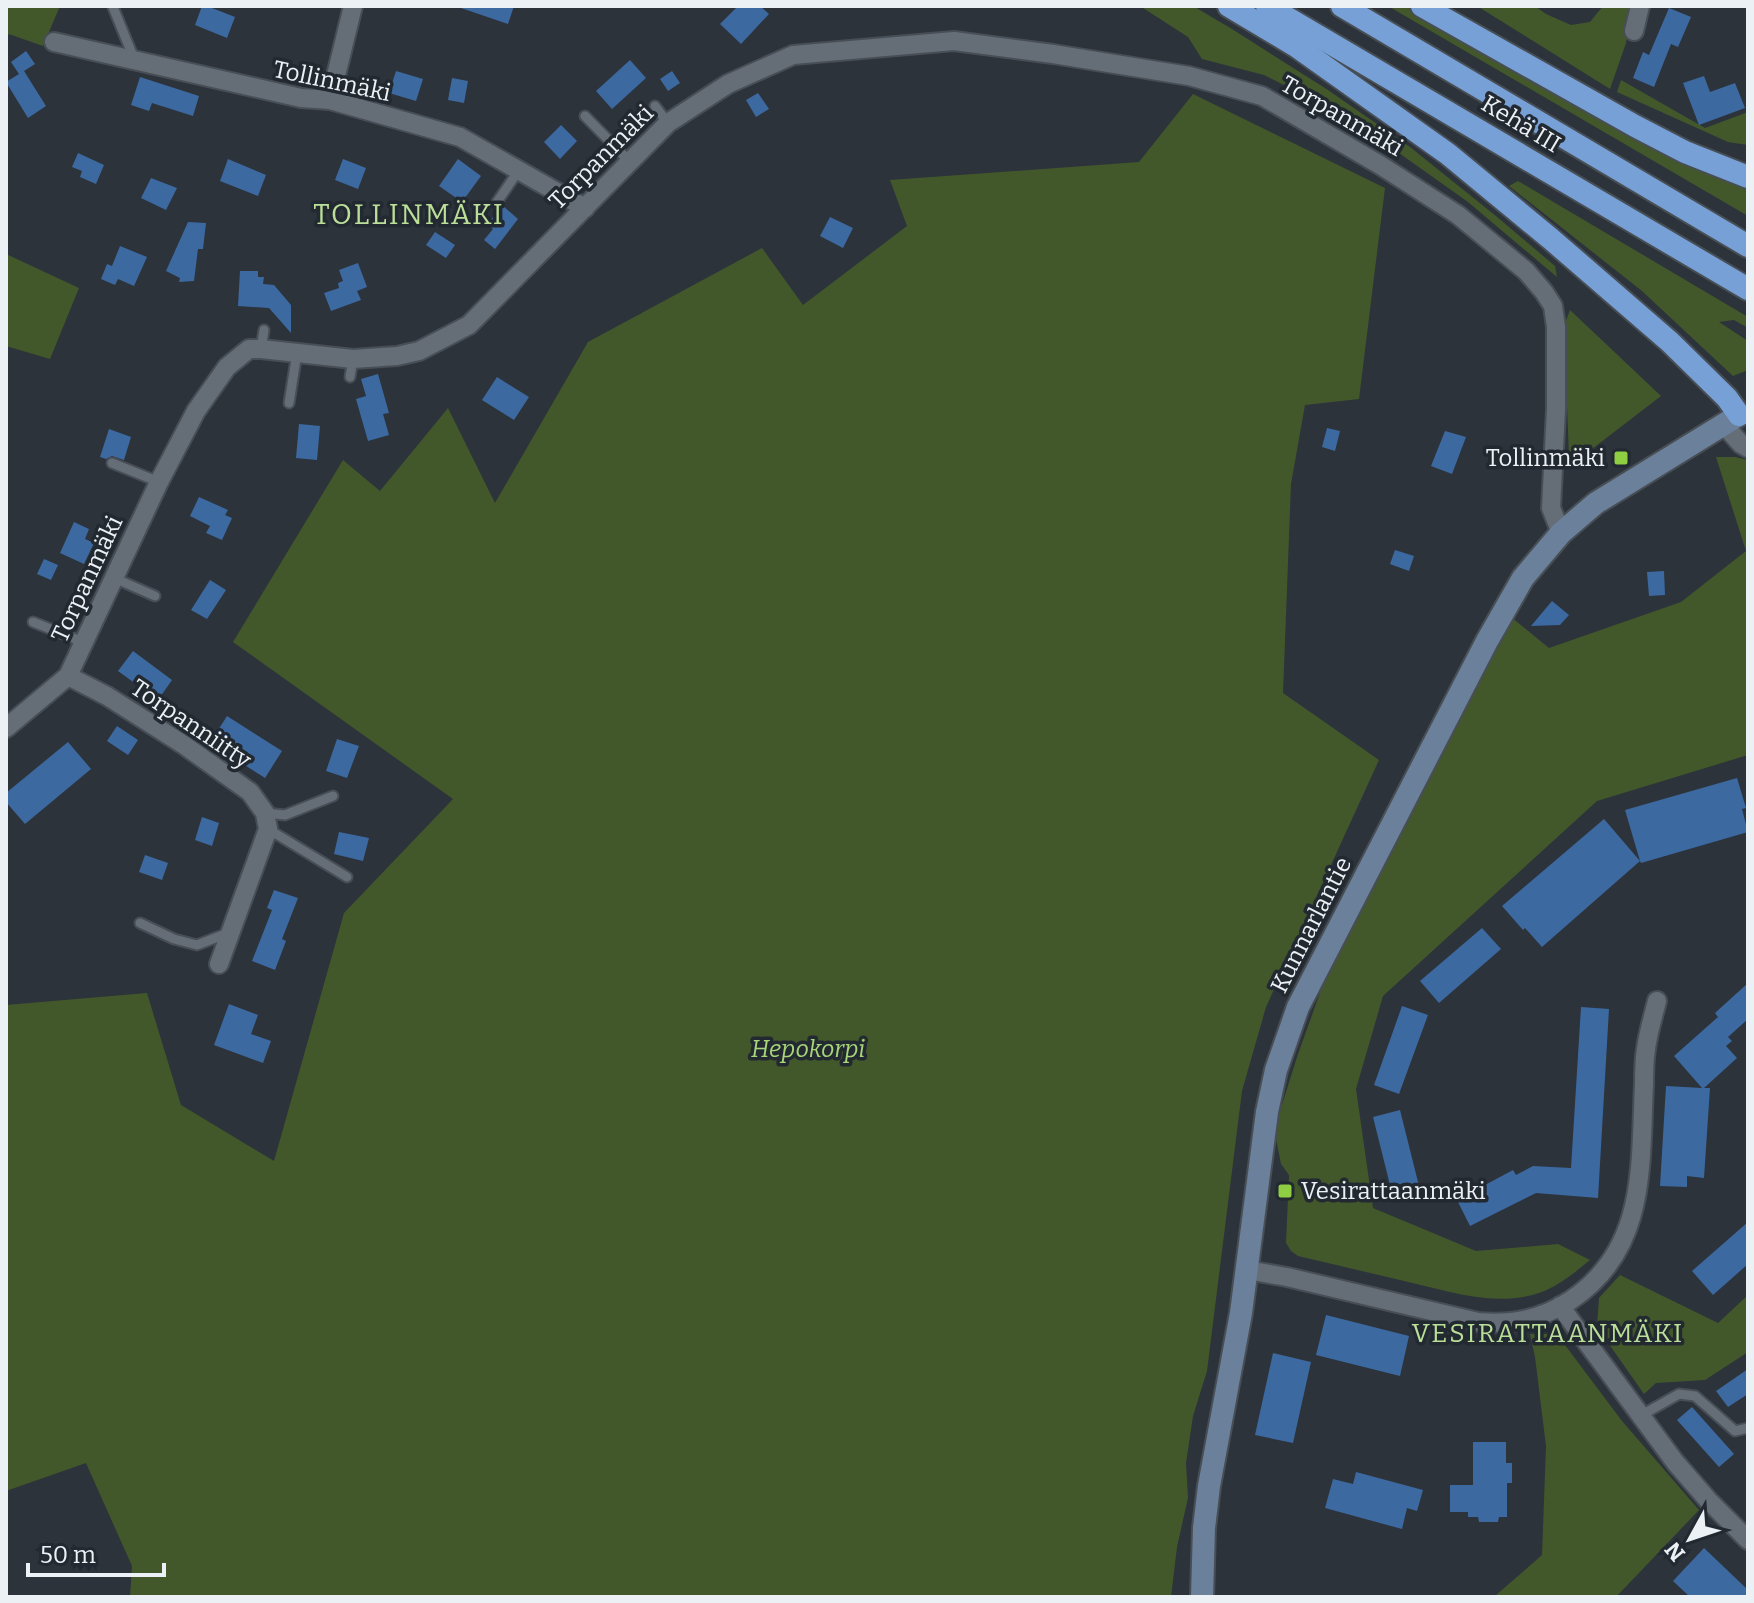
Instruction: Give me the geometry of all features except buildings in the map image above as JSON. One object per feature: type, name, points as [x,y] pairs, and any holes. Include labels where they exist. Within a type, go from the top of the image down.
[{"type":"highway","points":[[1229,6],[1296,46],[1448,154],[1670,342],[1727,398],[1731,420]]},
{"type":"highway","name":"Kehä III","points":[[1267,6],[1748,289]]},
{"type":"highway","name":"Kehä III","points":[[1342,6],[1748,246]]},
{"type":"highway","points":[[1422,6],[1635,126],[1685,152],[1748,177]]},
{"type":"main road","name":"Kunnarlantie","points":[[1202,1597],[1209,1486],[1247,1270],[1267,1112],[1276,1070],[1298,1007],[1487,641],[1523,578],[1561,533],[1596,503],[1731,420]]},
{"type":"street","points":[[330,100],[353,6]]},
{"type":"street","points":[[1634,31],[1640,6]]},
{"type":"street","name":"Torpanmäki","points":[[6,728],[68,676],[159,482],[196,411],[227,367],[262,339],[297,353],[352,368],[419,351],[469,325],[668,123],[728,84],[793,55],[954,41],[1189,76],[1262,96],[1380,165],[1458,215],[1526,271],[1553,306],[1556,409],[1551,508],[1561,533]]},
{"type":"street","name":"Tollinmäki","points":[[54,42],[301,98],[330,100],[460,137],[585,208]]},
{"type":"street","points":[[1731,420],[1741,444],[1748,448]]},
{"type":"street","name":"Torpanniitty","points":[[68,676],[107,696],[250,792],[266,821]]},
{"type":"street","points":[[219,964],[266,821]]},
{"type":"street","points":[[1247,1270],[1478,1322],[1520,1322],[1560,1306],[1601,1274],[1611,1262],[1629,1227],[1635,1207],[1640,1160],[1645,1049],[1657,1001]]},
{"type":"street","points":[[1560,1306],[1675,1462],[1748,1540]]},
{"type":"lane","points":[[113,7],[135,61]]},
{"type":"lane","points":[[655,106],[668,123]]},
{"type":"lane","points":[[585,116],[630,162]]},
{"type":"lane","points":[[497,202],[519,170]]},
{"type":"lane","points":[[289,403],[297,353]]},
{"type":"lane","points":[[112,463],[159,482]]},
{"type":"lane","points":[[114,578],[155,596]]},
{"type":"lane","points":[[33,622],[83,642]]},
{"type":"lane","points":[[266,821],[333,796]]},
{"type":"lane","points":[[266,821],[347,877]]},
{"type":"lane","points":[[140,923],[174,939],[197,945],[231,932]]},
{"type":"lane","points":[[1640,1416],[1679,1394],[1695,1396],[1735,1431],[1748,1428]]},
{"type":"green space","points":[[6,6],[60,6],[43,46],[9,34],[6,39]]},
{"type":"green space","points":[[1140,6],[1193,6],[1328,90],[1410,147],[1496,216],[1555,266],[1557,277],[1468,202],[1399,153],[1318,102],[1264,75],[1202,59],[1188,37]]},
{"type":"green space","points":[[1388,6],[1406,6],[1549,92],[1642,142],[1748,187],[1748,216]]},
{"type":"green space","points":[[1477,6],[1535,6],[1571,25],[1590,22],[1603,6],[1632,6],[1626,43],[1610,89]]},
{"type":"green space","points":[[1621,80],[1705,128],[1748,112],[1748,145],[1728,142],[1617,92]]},
{"type":"green space","name":"Hepokorpi","points":[[1193,94],[1385,188],[1359,399],[1305,405],[1291,484],[1283,693],[1379,760],[1266,1007],[1242,1091],[1207,1371],[1193,1416],[1186,1463],[1188,1498],[1177,1547],[1171,1597],[130,1597],[132,1566],[86,1463],[6,1491],[6,1005],[147,993],[181,1105],[274,1161],[344,913],[453,799],[233,642],[343,460],[380,491],[448,408],[495,503],[588,342],[762,248],[803,305],[907,226],[890,180],[1139,162]]},
{"type":"green space","points":[[1518,181],[1748,317],[1748,328],[1734,320],[1719,322],[1748,341],[1748,370],[1733,376],[1642,291],[1509,186]]},
{"type":"green space","points":[[6,254],[79,288],[50,359],[6,346]]},
{"type":"green space","points":[[1570,310],[1661,396],[1579,459],[1569,457],[1564,326]]},
{"type":"green space","points":[[1716,457],[1748,460],[1748,755],[1597,801],[1383,996],[1356,1089],[1373,1208],[1476,1251],[1558,1244],[1590,1260],[1546,1290],[1504,1299],[1452,1292],[1298,1256],[1286,1243],[1289,1175],[1281,1164],[1276,1139],[1279,1114],[1298,1054],[1326,976],[1511,617],[1549,648],[1681,602],[1746,551]]},
{"type":"green space","points":[[1620,1275],[1718,1323],[1748,1295],[1748,1352],[1705,1380],[1656,1383],[1644,1394],[1597,1327],[1599,1298]]},
{"type":"green space","points":[[1530,1334],[1550,1334],[1562,1341],[1622,1421],[1699,1510],[1616,1597],[1489,1597],[1495,1596],[1542,1555],[1546,1446]]},
{"type":"place","name":"Tollinmäki","points":[[1621,458]]},
{"type":"place","name":"Vesirattaanmäki","points":[[1285,1191]]},
{"type":"district","name":"TOLLINMÄKI","points":[[409,214]]},
{"type":"district","name":"VESIRATTAANMÄKI","points":[[1548,1333]]}]
